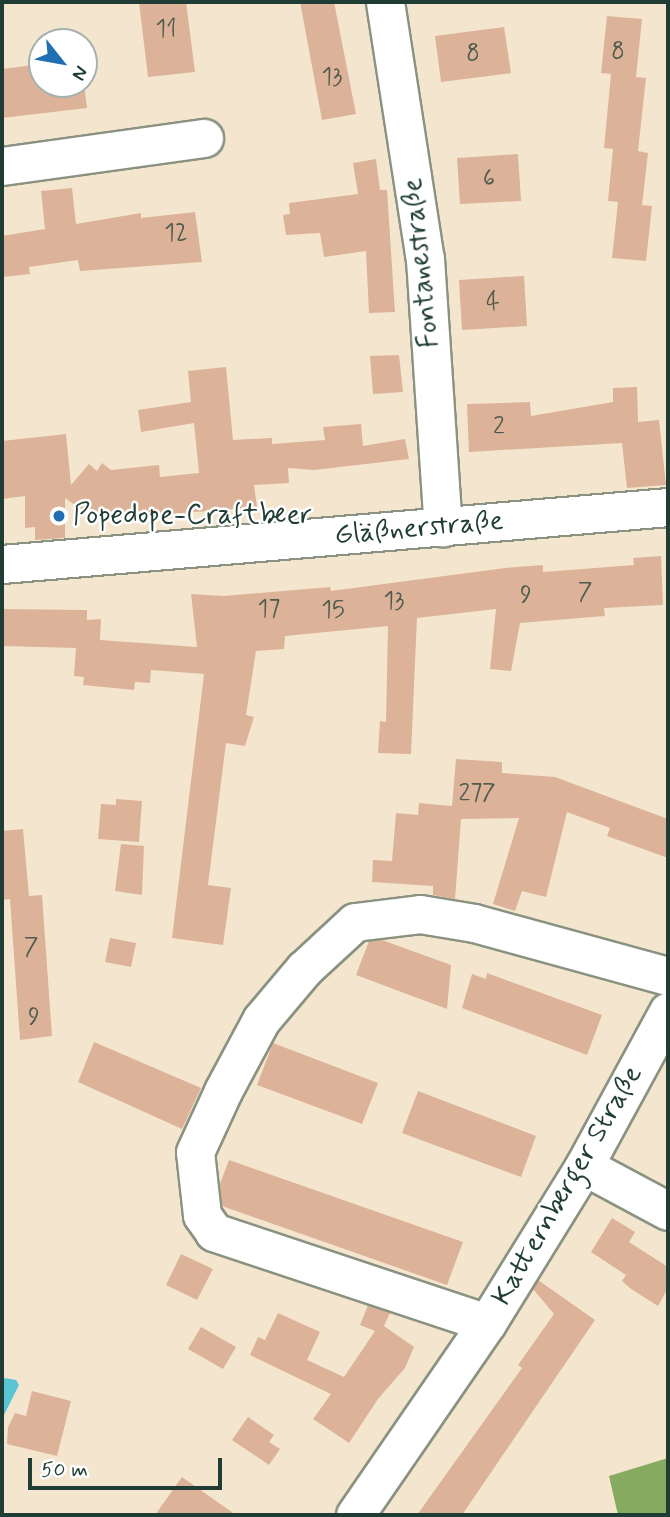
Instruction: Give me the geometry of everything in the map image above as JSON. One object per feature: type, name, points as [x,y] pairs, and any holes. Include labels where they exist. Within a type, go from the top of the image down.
[{"type":"street","name":"Fontanestraße","points":[[385,2],[425,259],[443,527]]},
{"type":"street","points":[[2,166],[204,138]]},
{"type":"street","name":"Gläßnerstraße","points":[[2,564],[668,507]]},
{"type":"street","name":"Katternberger Straße","points":[[487,1323],[214,1231],[202,1216],[196,1164],[201,1139],[261,1020],[336,935],[355,922],[377,916],[420,914],[474,923],[668,976]]},
{"type":"street","name":"Katternberger Straße","points":[[355,1515],[487,1323],[584,1166],[668,1011]]},
{"type":"street","points":[[584,1166],[668,1211]]},
{"type":"green space","points":[[668,1458],[668,1515],[618,1515],[609,1476]]},
{"type":"water","points":[[4,1378],[16,1380],[19,1385],[2,1419]]},
{"type":"building","points":[[139,2],[186,2],[195,72],[148,77]]},
{"type":"building","points":[[300,2],[334,2],[356,114],[322,120]]},
{"type":"building","points":[[607,16],[642,19],[636,77],[646,78],[638,151],[648,153],[642,205],[652,206],[646,261],[612,258],[618,202],[608,201],[613,149],[604,148],[611,74],[601,73]]},
{"type":"building","points":[[504,27],[511,73],[441,82],[435,36]]},
{"type":"building","points":[[28,66],[28,98],[86,98],[87,108],[2,118],[2,69]]},
{"type":"building","points":[[518,154],[521,201],[460,204],[457,158]]},
{"type":"building","points":[[376,159],[380,190],[387,190],[395,312],[369,313],[366,251],[324,257],[320,233],[286,235],[283,215],[290,214],[289,203],[358,194],[353,163]]},
{"type":"building","points":[[72,188],[76,224],[141,213],[141,218],[195,212],[202,262],[80,271],[78,260],[29,267],[30,274],[2,277],[2,236],[45,229],[41,191]]},
{"type":"building","points":[[524,276],[527,326],[462,330],[459,280]]},
{"type":"building","points":[[399,355],[403,392],[373,394],[370,356]]},
{"type":"building","points":[[226,367],[233,440],[272,438],[272,444],[325,440],[323,427],[361,424],[363,446],[405,439],[409,459],[314,470],[288,468],[289,483],[254,485],[257,507],[97,520],[65,498],[65,538],[35,540],[35,527],[25,528],[25,496],[2,499],[2,441],[66,434],[71,485],[89,464],[97,471],[102,463],[111,470],[159,465],[160,477],[199,473],[194,423],[141,432],[138,410],[191,402],[188,371]]},
{"type":"building","points":[[637,387],[638,422],[659,420],[666,485],[627,488],[622,443],[469,452],[467,404],[530,402],[531,416],[613,402],[613,388]]},
{"type":"building","points":[[661,556],[663,605],[604,608],[605,616],[520,623],[511,671],[490,669],[496,609],[417,618],[411,754],[378,753],[380,721],[386,722],[388,626],[285,636],[284,649],[256,651],[246,715],[254,717],[245,746],[226,743],[208,885],[231,888],[223,945],[172,938],[204,674],[151,670],[150,683],[135,682],[134,690],[83,685],[84,677],[74,676],[76,648],[2,646],[2,609],[87,610],[87,620],[101,619],[100,640],[197,647],[191,594],[224,596],[330,587],[331,591],[505,568],[543,565],[543,572],[634,565],[633,558]]},
{"type":"building","points":[[456,759],[502,762],[502,773],[555,777],[668,819],[668,858],[607,836],[610,828],[567,812],[546,897],[522,891],[515,911],[493,904],[519,818],[461,819],[455,899],[433,895],[433,886],[372,882],[373,860],[392,861],[396,813],[418,815],[419,803],[452,806]]},
{"type":"building","points":[[116,799],[142,801],[139,842],[98,839],[101,804],[116,805]]},
{"type":"building","points":[[23,829],[29,896],[42,895],[52,1036],[20,1040],[10,899],[2,900],[2,831]]},
{"type":"building","points":[[121,844],[144,846],[142,895],[115,891]]},
{"type":"building","points":[[110,938],[136,943],[131,967],[105,962]]},
{"type":"building","points":[[382,940],[451,965],[447,1009],[356,975],[369,941]]},
{"type":"building","points":[[487,973],[602,1015],[587,1055],[462,1008],[472,974],[486,979]]},
{"type":"building","points":[[94,1042],[201,1088],[182,1129],[78,1082]]},
{"type":"building","points":[[273,1043],[378,1083],[362,1124],[257,1085]]},
{"type":"building","points":[[418,1091],[536,1136],[521,1177],[402,1133]]},
{"type":"building","points":[[229,1160],[463,1242],[447,1285],[222,1206],[220,1184]]},
{"type":"building","points":[[612,1218],[635,1232],[629,1242],[668,1267],[668,1288],[658,1306],[622,1281],[626,1275],[591,1252]]},
{"type":"building","points":[[181,1254],[213,1269],[197,1300],[166,1285]]},
{"type":"building","points":[[538,1280],[595,1320],[462,1515],[417,1515],[522,1368],[518,1365],[554,1314],[533,1289]]},
{"type":"building","points":[[368,1305],[390,1313],[384,1326],[414,1347],[405,1368],[378,1399],[349,1443],[313,1419],[331,1394],[250,1355],[258,1337],[265,1340],[278,1313],[320,1332],[307,1360],[344,1377],[375,1331],[360,1325]]},
{"type":"building","points":[[201,1327],[236,1347],[223,1369],[188,1349]]},
{"type":"building","points":[[32,1391],[71,1401],[57,1456],[7,1444],[8,1427],[15,1413],[26,1416]]},
{"type":"building","points":[[248,1417],[274,1435],[269,1442],[280,1449],[269,1465],[232,1440]]},
{"type":"building","points":[[182,1477],[236,1515],[155,1515]]},
{"type":"place","name":"Popedope-Craftbeer","points":[[59,516]]}]
